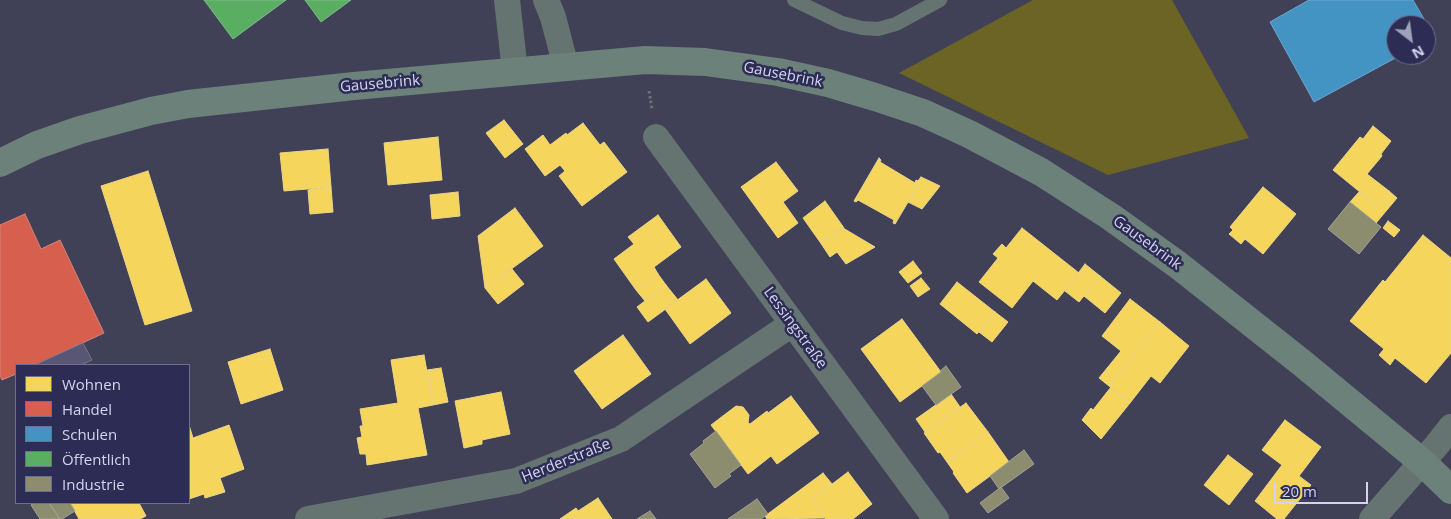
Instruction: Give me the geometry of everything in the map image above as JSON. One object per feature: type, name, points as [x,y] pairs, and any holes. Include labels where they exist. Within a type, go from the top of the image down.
[{"type":"main road","name":"Gausebrink","points":[[0,163],[80,130],[151,111],[178,106],[354,86],[645,60],[706,62],[778,72],[828,83],[923,113],[969,134],[1041,172],[1111,217],[1171,260],[1302,363],[1422,462],[1451,490]]},
{"type":"street","points":[[507,0],[515,71]]},
{"type":"street","points":[[546,0],[553,17],[566,67]]},
{"type":"street","name":"Lessingstraße","points":[[656,137],[936,519]]},
{"type":"street","name":"Herderstraße","points":[[316,518],[516,480],[621,439],[792,324]]},
{"type":"street","points":[[1372,519],[1451,427]]},
{"type":"lane","points":[[794,0],[842,23],[862,28],[878,29],[896,24],[940,0]]},
{"type":"path","points":[[645,60],[656,137]]},
{"type":"shaded area","points":[[1033,0],[1172,0],[1249,138],[1108,175],[899,73]]},
{"type":"building: Wohnen","points":[[504,120],[523,144],[505,158],[486,133]]},
{"type":"building: Wohnen","points":[[583,123],[600,145],[604,142],[627,172],[582,206],[559,176],[565,171],[560,165],[545,176],[525,149],[543,135],[550,145]]},
{"type":"building: Wohnen","points":[[1373,126],[1391,141],[1381,154],[1382,156],[1367,174],[1389,191],[1377,206],[1333,170],[1360,137],[1363,139]]},
{"type":"building: Wohnen","points":[[438,137],[442,180],[388,185],[384,143]]},
{"type":"building: Wohnen","points":[[328,149],[331,187],[284,191],[280,153]]},
{"type":"building: Wohnen","points":[[879,158],[880,162],[915,183],[916,180],[920,182],[895,224],[893,223],[894,220],[858,200],[854,201]]},
{"type":"building: Wohnen","points":[[776,162],[798,191],[783,202],[798,223],[778,238],[741,187]]},
{"type":"building: Wohnen","points":[[148,171],[192,311],[145,325],[101,186]]},
{"type":"building: Wohnen","points":[[921,177],[940,186],[922,209],[908,202]]},
{"type":"building: Wohnen","points":[[331,187],[333,212],[310,214],[308,190]]},
{"type":"building: Wohnen","points":[[1263,187],[1296,214],[1263,254],[1245,239],[1241,244],[1229,234],[1233,230],[1230,227]]},
{"type":"building: Wohnen","points":[[1389,191],[1397,198],[1376,223],[1350,202],[1359,192],[1377,206]]},
{"type":"building: Wohnen","points":[[458,192],[460,216],[432,219],[430,195]]},
{"type":"building: Wohnen","points":[[825,201],[844,228],[820,242],[803,218]]},
{"type":"building: Wohnen","points":[[515,208],[543,246],[485,288],[478,236]]},
{"type":"building: Wohnen","points":[[658,215],[681,247],[654,267],[658,274],[636,290],[614,259],[634,244],[628,237]]},
{"type":"building: Wohnen","points":[[1388,221],[1400,230],[1394,237],[1383,228]]},
{"type":"building: Wohnen","points":[[843,228],[875,247],[846,264],[837,252],[830,257],[820,242]]},
{"type":"building: Wohnen","points":[[1022,228],[1079,273],[1057,300],[1033,281],[1012,308],[979,282],[998,258],[993,254],[1002,244],[1006,248]]},
{"type":"building: Wohnen","points":[[1423,235],[1451,258],[1451,353],[1426,383],[1395,358],[1390,365],[1379,355],[1384,349],[1350,321]]},
{"type":"building: Wohnen","points":[[913,261],[922,273],[908,283],[899,272]]},
{"type":"building: Wohnen","points":[[1085,264],[1100,276],[1079,302],[1065,291]]},
{"type":"building: Wohnen","points":[[512,269],[524,284],[498,304],[485,288]]},
{"type":"building: Wohnen","points":[[658,274],[666,285],[645,301],[636,290]]},
{"type":"building: Wohnen","points":[[1100,276],[1121,293],[1105,313],[1084,296]]},
{"type":"building: Wohnen","points":[[921,278],[930,289],[918,297],[910,286]]},
{"type":"building: Wohnen","points":[[706,279],[731,313],[690,344],[665,309]]},
{"type":"building: Wohnen","points":[[957,282],[995,312],[977,334],[940,304]]},
{"type":"building: Wohnen","points":[[666,285],[678,300],[648,322],[637,307]]},
{"type":"building: Wohnen","points":[[1130,299],[1160,322],[1109,386],[1099,378],[1121,351],[1102,336]]},
{"type":"building: Wohnen","points":[[995,312],[1008,322],[992,342],[979,332]]},
{"type":"building: Wohnen","points":[[902,319],[941,372],[900,402],[861,349]]},
{"type":"building: Wohnen","points":[[1160,322],[1189,346],[1160,383],[1151,376],[1130,403],[1109,386]]},
{"type":"building: Wohnen","points":[[623,335],[651,374],[602,409],[574,371]]},
{"type":"building: Wohnen","points":[[270,349],[283,390],[241,404],[228,362]]},
{"type":"building: Wohnen","points":[[424,355],[433,405],[418,408],[427,455],[367,465],[366,454],[360,454],[357,438],[362,437],[360,426],[363,426],[360,409],[398,403],[391,360]]},
{"type":"building: Wohnen","points":[[441,368],[448,402],[433,405],[427,370]]},
{"type":"building: Wohnen","points":[[1111,387],[1130,403],[1101,439],[1082,420],[1091,408],[1093,410]]},
{"type":"building: Wohnen","points":[[501,392],[510,434],[482,440],[482,444],[464,448],[455,401]]},
{"type":"building: Wohnen","points":[[951,394],[960,407],[925,432],[916,419]]},
{"type":"building: Wohnen","points":[[791,396],[819,433],[777,464],[771,456],[748,474],[711,425],[736,406],[743,407],[749,415],[748,423],[750,424]]},
{"type":"building: Wohnen","points":[[966,403],[988,432],[947,462],[924,433]]},
{"type":"building: Wohnen","points":[[1285,420],[1321,447],[1299,476],[1311,485],[1284,519],[1277,519],[1255,501],[1282,465],[1262,450]]},
{"type":"building: Wohnen","points":[[229,425],[244,469],[220,478],[225,492],[205,498],[204,494],[190,499],[190,428],[193,438]]},
{"type":"building: Wohnen","points":[[988,432],[1009,462],[967,493],[947,462]]},
{"type":"building: Wohnen","points":[[1228,455],[1253,474],[1229,505],[1204,485]]},
{"type":"building: Wohnen","points":[[848,472],[872,504],[853,519],[826,519],[811,500]]},
{"type":"building: Wohnen","points":[[823,473],[832,484],[811,500],[825,518],[767,519],[765,516]]},
{"type":"building: Wohnen","points":[[598,498],[612,519],[560,519],[576,508],[578,511]]},
{"type":"building: Wohnen","points":[[71,504],[140,504],[146,516],[140,519],[79,519]]},
{"type":"building: Handel","points":[[25,214],[41,249],[60,240],[104,333],[37,364],[15,364],[15,374],[2,380],[0,376],[0,225]]},
{"type":"building: Schulen","points":[[1309,0],[1413,0],[1422,15],[1386,15],[1386,63],[1314,102],[1270,22]]},
{"type":"building: Öffentlich","points":[[204,0],[286,0],[233,39]]},
{"type":"building: Öffentlich","points":[[305,0],[351,0],[321,22]]},
{"type":"building: Industrie","points":[[1350,202],[1381,227],[1359,254],[1328,229]]},
{"type":"building: Industrie","points":[[946,366],[961,387],[936,405],[922,386]]},
{"type":"building: Industrie","points":[[716,431],[741,465],[729,474],[731,476],[715,488],[690,454]]},
{"type":"building: Industrie","points":[[1024,450],[1034,464],[999,489],[990,476]]},
{"type":"building: Industrie","points":[[1001,487],[1009,498],[988,513],[980,503]]},
{"type":"building: Industrie","points":[[757,499],[768,514],[761,519],[728,519]]},
{"type":"building: Industrie","points":[[50,504],[60,519],[40,519],[31,505]]},
{"type":"building: Industrie","points":[[50,504],[71,504],[75,511],[60,519]]},
{"type":"building: Industrie","points":[[650,511],[656,519],[637,519]]},
{"type":"building: Sonstige","points":[[83,343],[92,360],[83,364],[37,364]]}]
